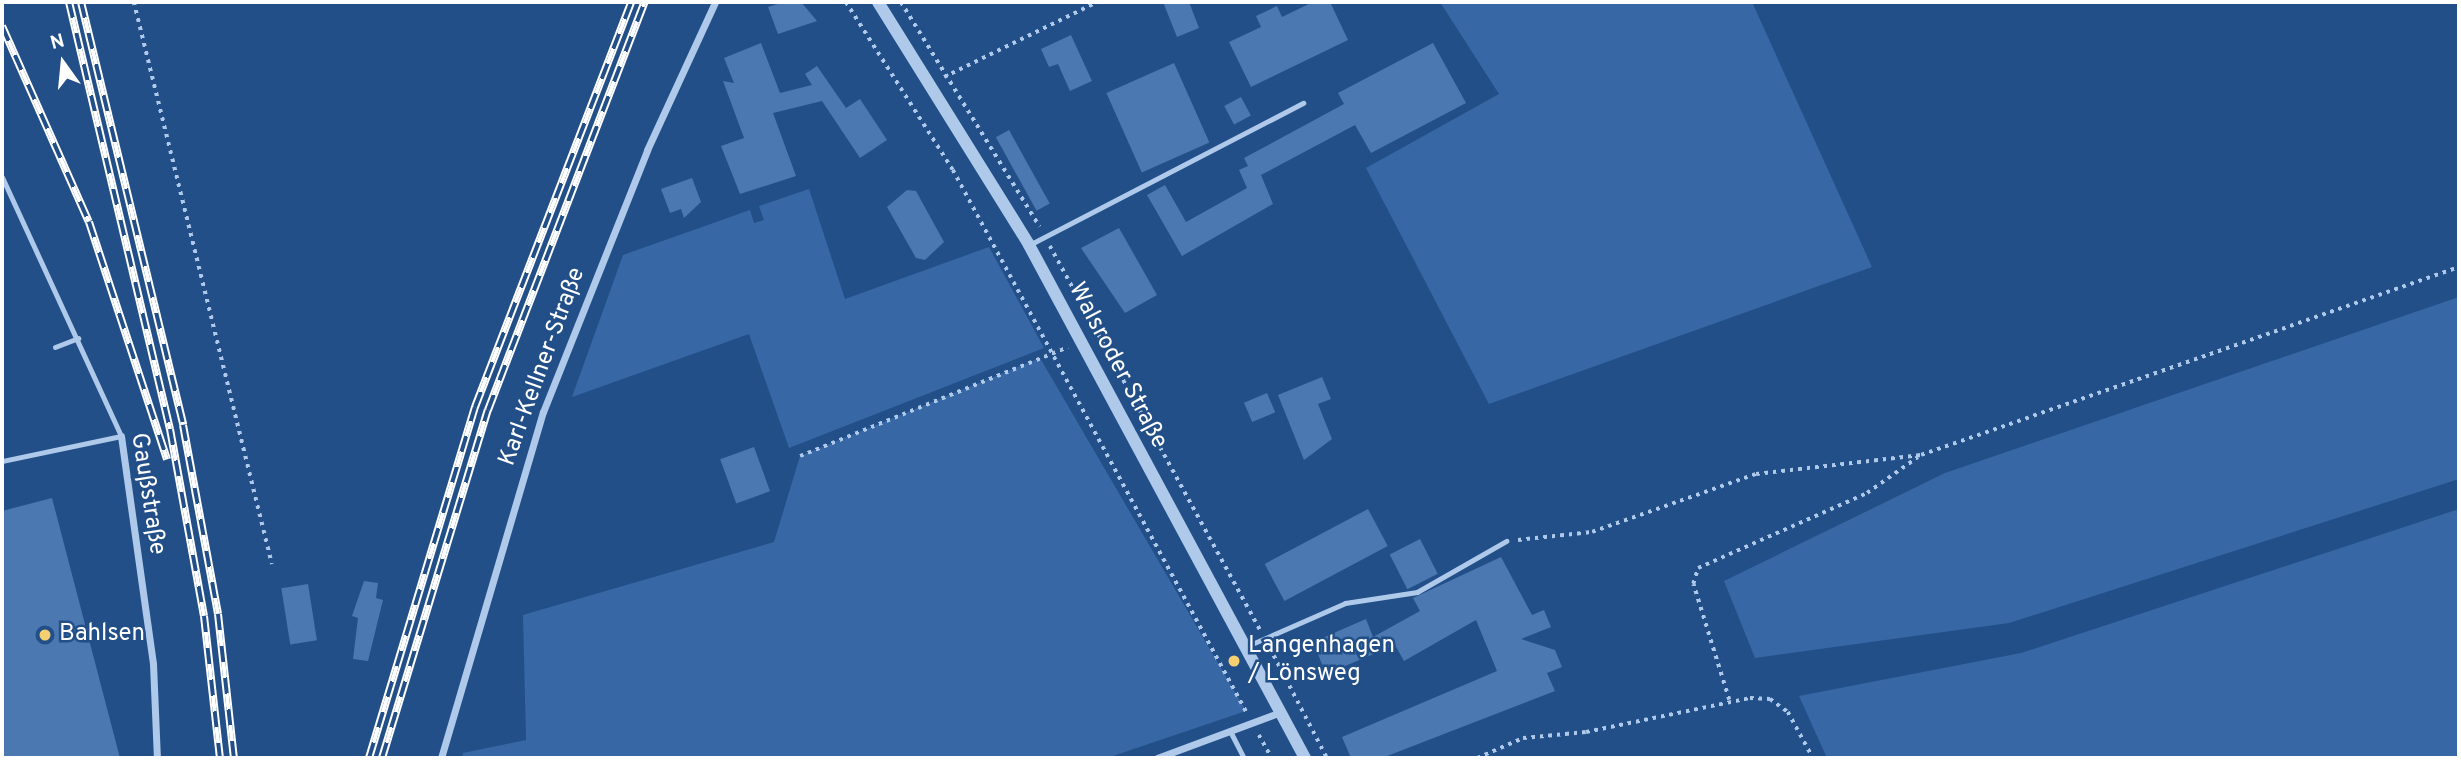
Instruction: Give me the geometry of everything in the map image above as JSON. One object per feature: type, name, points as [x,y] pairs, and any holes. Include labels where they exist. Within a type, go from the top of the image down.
[{"type":"street","name":"Karl-Kellner-Straße","points":[[440,758],[542,412],[647,150],[715,2]]},
{"type":"street","name":"Walsroder Straße","points":[[878,2],[932,82],[1028,245],[1305,758]]},
{"type":"street","name":"Gaußstraße","points":[[121,436],[153,664],[157,758]]},
{"type":"street","points":[[1157,758],[1281,712]]},
{"type":"lane","points":[[1028,245],[1303,103]]},
{"type":"lane","name":"Gaußstraße","points":[[2,177],[121,436]]},
{"type":"lane","points":[[55,347],[78,338]]},
{"type":"lane","points":[[2,461],[121,436]]},
{"type":"lane","points":[[1245,647],[1345,603],[1416,592],[1506,541]]},
{"type":"lane","points":[[1230,731],[1244,758]]},
{"type":"path","points":[[134,2],[272,564]]},
{"type":"path","points":[[846,2],[953,170],[1272,758]]},
{"type":"path","points":[[932,82],[1097,2]]},
{"type":"path","points":[[1506,541],[1592,532],[1756,474],[1922,455],[2459,267]]},
{"type":"path","points":[[800,456],[1081,341]]},
{"type":"path","points":[[1729,701],[1693,584],[1698,568],[1867,493],[1922,455]]},
{"type":"path","points":[[1477,758],[1523,738],[1586,732],[1729,701],[1770,699],[1787,712],[1813,758]]},
{"type":"shaded area","points":[[1440,2],[1752,2],[1872,267],[1489,404],[1366,168],[1499,94]]},
{"type":"shaded area","points":[[809,189],[845,299],[989,247],[1044,348],[789,448],[749,334],[572,397],[623,255],[750,210],[754,223],[764,220],[759,206]]},
{"type":"shaded area","points":[[2459,297],[2459,479],[2009,623],[1755,658],[1724,581],[1945,473]]},
{"type":"shaded area","points":[[1040,358],[1246,711],[1107,758],[462,758],[463,753],[526,740],[523,615],[774,542],[800,456]]},
{"type":"shaded area","points":[[2459,509],[2459,758],[1827,758],[1799,696],[2021,653]]},
{"type":"building","points":[[784,2],[801,2],[817,21],[778,34],[768,7]]},
{"type":"building","points":[[1163,2],[1189,2],[1199,28],[1177,37]]},
{"type":"building","points":[[1313,2],[1330,2],[1348,40],[1251,87],[1229,42],[1261,27],[1256,16],[1277,6],[1282,17]]},
{"type":"building","points":[[1071,35],[1092,81],[1070,91],[1058,64],[1049,67],[1041,49]]},
{"type":"building","points":[[761,43],[780,93],[812,85],[805,74],[817,66],[846,108],[860,99],[887,140],[860,158],[822,101],[773,113],[796,176],[740,194],[721,146],[744,138],[723,81],[734,83],[724,58]]},
{"type":"building","points":[[1433,43],[1466,103],[1371,153],[1355,125],[1261,175],[1273,204],[1182,256],[1147,195],[1165,185],[1186,222],[1247,188],[1239,170],[1248,166],[1244,158],[1344,104],[1338,93]]},
{"type":"building","points":[[1174,63],[1209,142],[1142,173],[1106,93]]},
{"type":"building","points":[[1241,97],[1251,116],[1234,124],[1224,106]]},
{"type":"building","points":[[1009,130],[1050,203],[1037,211],[996,137]]},
{"type":"building","points":[[692,178],[701,202],[684,218],[681,209],[670,213],[661,189]]},
{"type":"building","points":[[907,190],[916,191],[944,242],[925,260],[916,258],[887,207]]},
{"type":"building","points":[[1119,228],[1157,295],[1125,313],[1081,248]]},
{"type":"building","points":[[1322,377],[1331,399],[1318,404],[1332,439],[1304,460],[1278,395]]},
{"type":"building","points":[[1267,393],[1275,412],[1252,422],[1244,403]]},
{"type":"building","points":[[754,447],[770,491],[736,503],[720,459]]},
{"type":"building","name":"Bahlsen","points":[[52,498],[120,758],[2,758],[2,511]]},
{"type":"building","points":[[1368,509],[1388,546],[1284,601],[1265,564]]},
{"type":"building","points":[[1420,539],[1438,574],[1407,589],[1390,554]]},
{"type":"building","points":[[1501,557],[1532,615],[1544,610],[1551,627],[1521,639],[1555,650],[1562,667],[1547,673],[1555,691],[1382,758],[1351,758],[1342,737],[1497,671],[1476,620],[1404,661],[1395,645],[1326,674],[1313,642],[1366,619],[1373,637],[1420,611],[1413,598]]},
{"type":"building","points":[[364,581],[378,583],[376,598],[383,600],[368,661],[353,659],[358,618],[352,616]]},
{"type":"building","points":[[308,584],[317,640],[290,645],[281,588]]},
{"type":"railway","points":[[69,2],[170,429],[204,616],[220,758]]},
{"type":"railway","points":[[81,2],[183,425],[218,614],[234,758]]},
{"type":"railway","points":[[369,758],[475,407],[631,2]]},
{"type":"railway","points":[[382,758],[488,410],[645,2]]},
{"type":"railway","points":[[2,26],[89,222],[167,459]]},
{"type":"place","name":"Bahlsen","points":[[45,635]]},
{"type":"place","name":"Langenhagen / Lönsweg","points":[[1234,661]]}]
